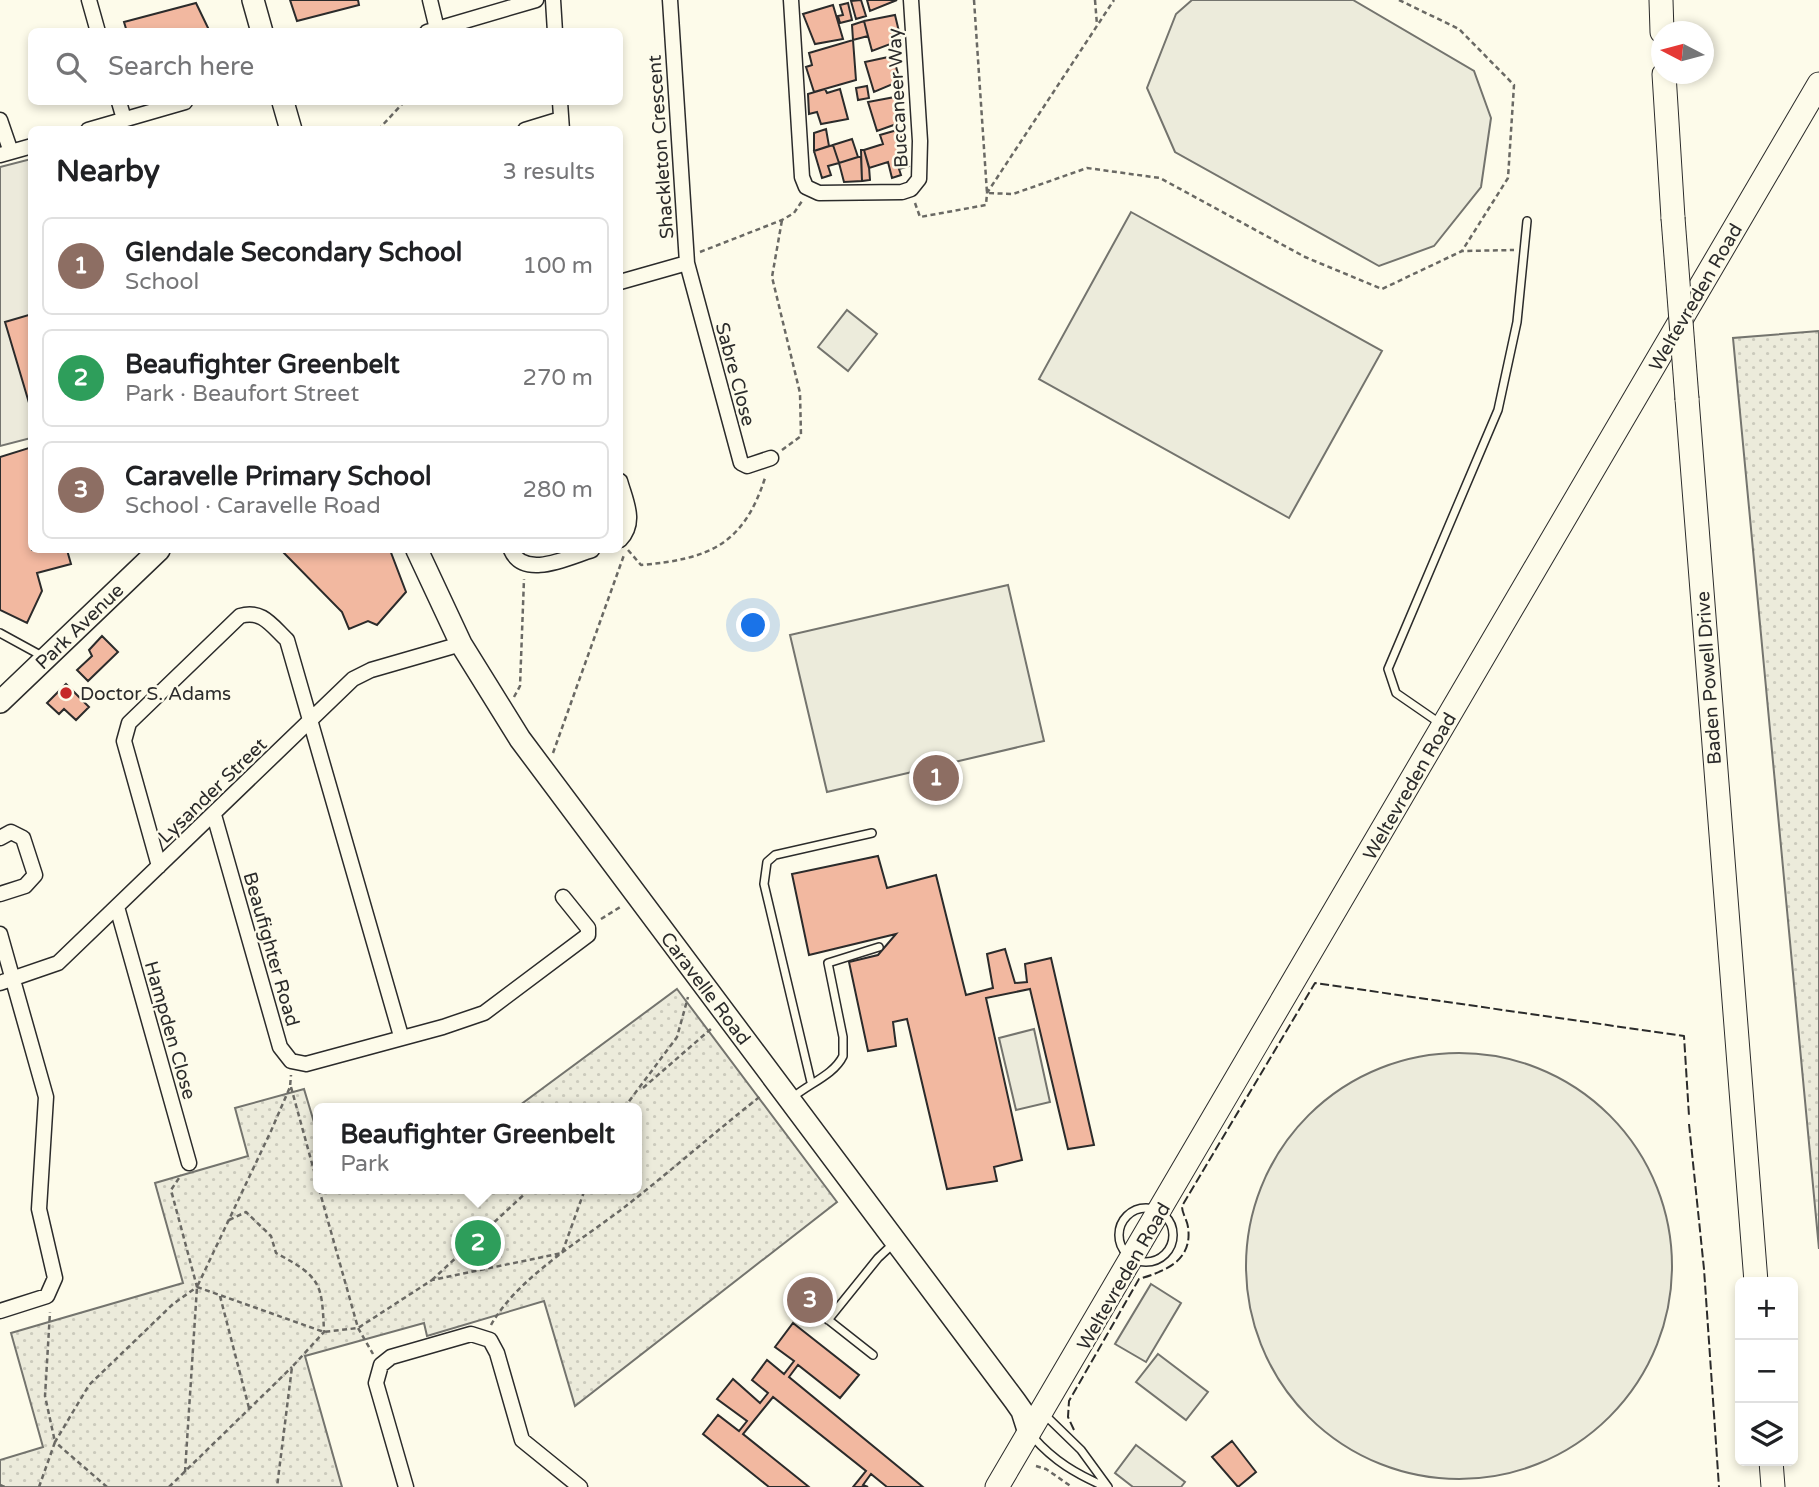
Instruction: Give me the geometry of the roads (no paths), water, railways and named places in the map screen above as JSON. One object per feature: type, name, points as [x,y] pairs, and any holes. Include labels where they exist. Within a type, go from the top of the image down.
[{"type":"main road","points":[[1661,0],[1662,21]]},
{"type":"main road","name":"Baden Powell Drive","points":[[1665,84],[1756,1277]]},
{"type":"main road","name":"Weltevreden Road","points":[[997,1487],[1031,1419],[1133,1259],[1817,91]]},
{"type":"main road","points":[[1771,1466],[1773,1487]]},
{"type":"street","points":[[89,0],[97,28]]},
{"type":"street","points":[[253,0],[261,28]]},
{"type":"street","points":[[430,0],[432,28]]},
{"type":"street","points":[[439,28],[536,0]]},
{"type":"street","points":[[553,0],[555,28]]},
{"type":"street","name":"Shackleton Crescent","points":[[623,281],[687,259],[670,0]]},
{"type":"street","name":"Buccaneer Way","points":[[791,0],[802,177],[809,190],[818,193],[902,192],[911,189],[919,179],[921,163],[911,0]]},
{"type":"street","points":[[120,105],[124,119]]},
{"type":"street","points":[[110,126],[124,119],[175,105]]},
{"type":"street","points":[[283,105],[290,126]]},
{"type":"street","points":[[560,105],[561,124]]},
{"type":"street","points":[[0,120],[5,153],[28,147]]},
{"type":"street","name":"Sabre Close","points":[[687,259],[741,463],[746,466],[771,458]]},
{"type":"street","points":[[623,493],[630,520],[628,530],[623,536]]},
{"type":"street","name":"Park Avenue","points":[[0,702],[156,553]]},
{"type":"street","name":"Caravelle Road","points":[[418,553],[461,644],[520,739],[1031,1419]]},
{"type":"street","points":[[513,553],[518,561],[526,565],[541,565],[582,553]]},
{"type":"street","points":[[159,866],[124,741],[129,723],[240,616],[252,612],[263,617],[287,640],[401,1036],[443,1027],[484,1013],[586,937],[588,928],[563,897]]},
{"type":"street","name":"Lysander Street","points":[[6,981],[56,965],[214,815],[342,688],[361,674],[461,644]]},
{"type":"street","name":"Beaufighter Road","points":[[214,815],[280,1048],[290,1061],[306,1064],[401,1036]]},
{"type":"street","points":[[0,838],[11,832],[20,835],[30,850],[35,875],[25,886],[0,894]]},
{"type":"street","name":"Hampden Close","points":[[117,907],[189,1163]]},
{"type":"street","points":[[0,934],[6,981],[46,1097],[39,1209],[55,1278],[51,1291],[41,1299],[0,1311]]},
{"type":"street","points":[[406,1487],[376,1383],[381,1365],[391,1357],[471,1334],[490,1340],[497,1353],[522,1440],[580,1487]]},
{"type":"lane","points":[[1444,726],[1396,693],[1388,669],[1498,410],[1517,322],[1527,221]]},
{"type":"lane","points":[[0,633],[46,658]]},
{"type":"lane","points":[[811,1082],[764,884],[764,870],[775,855],[872,834]]},
{"type":"lane","points":[[790,1100],[839,1064],[844,1051],[828,963],[879,947]]},
{"type":"lane","points":[[828,1320],[878,1258],[896,1241]]},
{"type":"lane","points":[[812,1307],[873,1355]]},
{"type":"lane","name":"Caravelle Road","points":[[1031,1419],[1048,1455],[1073,1473],[1107,1487]]},
{"type":"lane","name":"Caravelle Road","points":[[1031,1419],[1068,1435],[1107,1487]]},
{"type":"place","name":"Doctor S. Adams","points":[[66,693]]},
{"type":"place","name":"Glendale Secondary School","points":[[936,778]]},
{"type":"place","name":"Beaufighter Greenbelt","points":[[478,1243]]},
{"type":"place","name":"Caravelle Primary School","points":[[810,1300]]}]
